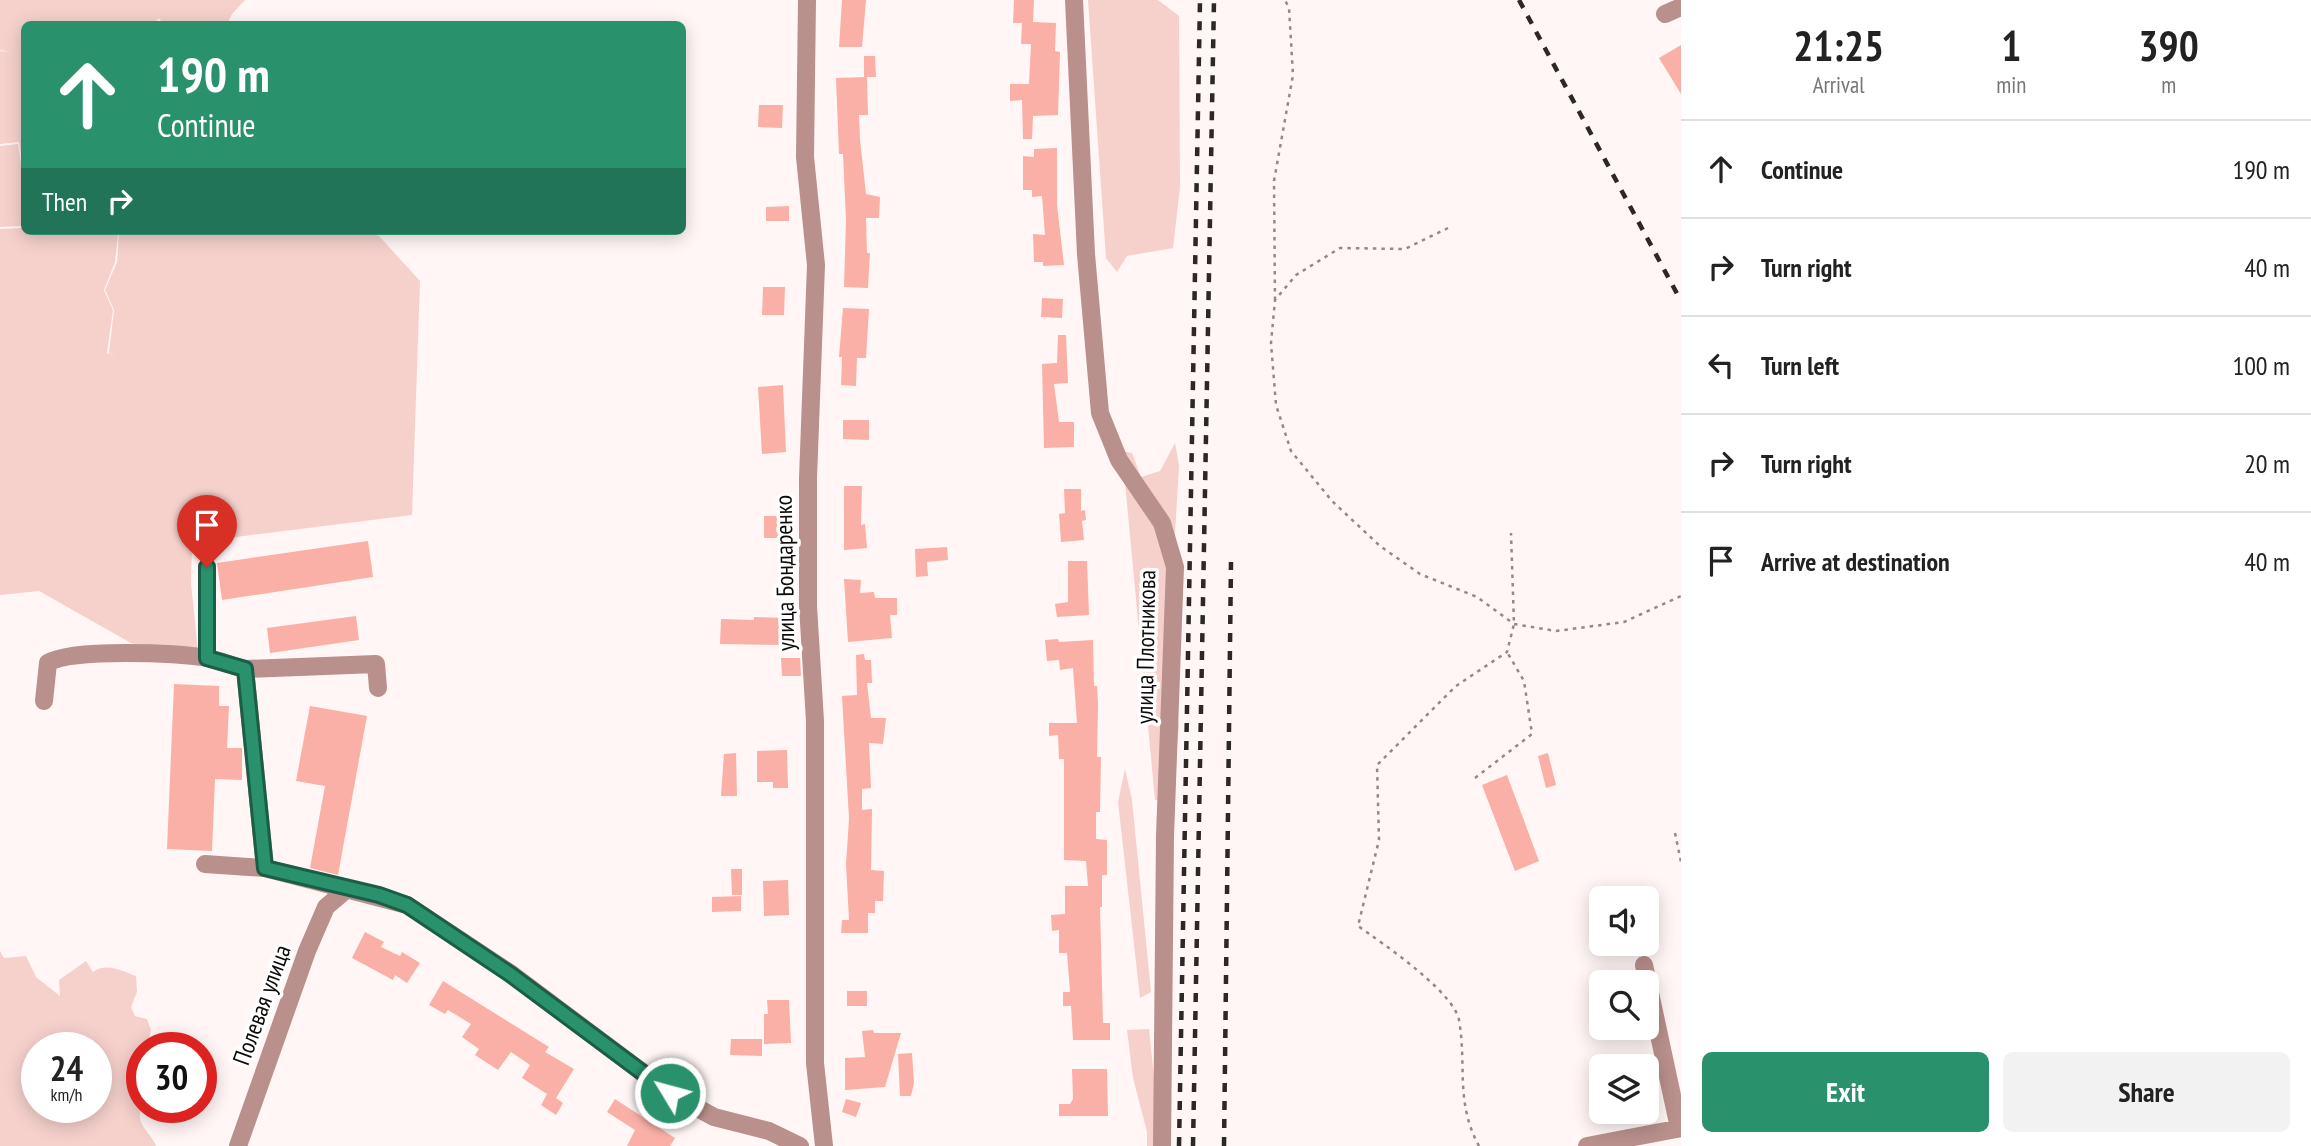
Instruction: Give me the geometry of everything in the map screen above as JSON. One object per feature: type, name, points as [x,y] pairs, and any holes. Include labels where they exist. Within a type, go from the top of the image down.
[{"type":"street","name":"улица Бондаренко","points":[[807,0],[805,157],[816,265],[808,478],[808,606],[815,722],[815,1063],[824,1146]]},
{"type":"street","name":"улица Плотникова","points":[[1074,0],[1086,254],[1100,412],[1119,460],[1163,523],[1175,567],[1165,836],[1162,1146]]},
{"type":"street","points":[[207,567],[207,658]]},
{"type":"street","points":[[44,701],[48,663],[58,657],[110,653],[207,658],[245,669],[376,664],[377,688]]},
{"type":"street","points":[[245,669],[265,868]]},
{"type":"street","points":[[205,864],[265,868],[346,890],[379,895],[417,912],[510,974],[670,1093],[714,1117],[769,1131],[800,1146]]},
{"type":"street","name":"Полевая улица","points":[[239,1146],[307,951],[326,907],[346,890]]},
{"type":"street","points":[[1587,1146],[1680,1128],[1644,965]]},
{"type":"path","points":[[1285,0],[1289,8],[1293,75],[1273,181],[1275,300],[1271,343],[1276,405],[1291,451],[1332,502],[1380,546],[1420,574],[1476,597],[1514,624],[1556,631],[1624,622],[1681,596]]},
{"type":"path","points":[[1275,300],[1296,275],[1340,248],[1405,249],[1448,228]]},
{"type":"path","points":[[1479,1146],[1468,1125],[1461,1080],[1459,1017],[1424,973],[1358,926],[1379,840],[1377,765],[1456,686],[1507,652],[1514,624],[1511,533]]},
{"type":"path","points":[[1475,778],[1532,734],[1524,681],[1507,652]]},
{"type":"path","points":[[1675,833],[1681,862]]},
{"type":"shaded area","points":[[0,0],[245,0],[228,21],[161,21],[159,18],[156,21],[21,21],[21,155],[19,142],[0,144],[0,51],[11,52],[0,50]]},
{"type":"shaded area","points":[[1088,0],[1158,0],[1179,16],[1180,187],[1173,248],[1127,256],[1117,272],[1106,258]]},
{"type":"shaded area","points":[[18,144],[21,164],[21,226],[0,227],[0,146]]},
{"type":"shaded area","points":[[21,228],[21,235],[118,235],[115,262],[104,290],[113,310],[107,353],[114,355],[109,353],[114,310],[105,290],[117,262],[119,235],[379,236],[420,281],[412,515],[188,543],[192,544],[191,583],[198,652],[159,650],[131,643],[39,591],[0,595],[0,229]]},
{"type":"shaded area","points":[[1175,443],[1179,465],[1175,534],[1180,589],[1172,656],[1179,727],[1171,799],[1155,800],[1122,451],[1132,453],[1141,477],[1160,471]]},
{"type":"shaded area","points":[[1125,769],[1132,800],[1151,992],[1140,998],[1118,802]]},
{"type":"shaded area","points":[[0,951],[4,958],[26,956],[36,977],[60,996],[59,980],[86,961],[93,972],[109,968],[136,976],[137,992],[131,1007],[135,1016],[147,1019],[151,1030],[126,1032],[126,1123],[142,1123],[156,1146],[0,1146]]},
{"type":"shaded area","points":[[1149,1029],[1158,1115],[1157,1146],[1147,1146],[1147,1132],[1133,1078],[1127,1030]]},
{"type":"building","points":[[842,0],[866,0],[862,47],[839,47]]},
{"type":"building","points":[[1014,0],[1034,0],[1033,22],[1056,23],[1055,51],[1060,52],[1058,115],[1033,116],[1032,139],[1023,139],[1022,100],[1010,101],[1010,84],[1029,84],[1031,44],[1021,44],[1022,23],[1013,23]]},
{"type":"building","points":[[1681,45],[1681,94],[1659,58]]},
{"type":"building","points":[[864,56],[875,56],[876,77],[864,77]]},
{"type":"building","points":[[867,77],[868,115],[859,115],[860,140],[866,194],[880,197],[879,218],[866,218],[867,253],[870,253],[868,288],[844,287],[846,220],[843,154],[839,154],[836,78]]},
{"type":"building","points":[[759,105],[783,105],[782,128],[758,127]]},
{"type":"building","points":[[1057,148],[1057,205],[1064,265],[1043,266],[1043,262],[1034,262],[1033,234],[1045,235],[1042,196],[1032,197],[1032,190],[1023,190],[1023,156],[1034,157],[1034,149]]},
{"type":"building","points":[[789,206],[789,221],[766,221],[766,207]]},
{"type":"building","points":[[763,287],[785,287],[784,315],[762,315]]},
{"type":"building","points":[[1042,298],[1063,299],[1062,318],[1041,317]]},
{"type":"building","points":[[843,308],[869,309],[866,358],[857,358],[856,386],[841,385],[842,357],[839,357]]},
{"type":"building","points":[[1058,335],[1066,335],[1068,383],[1054,384],[1059,422],[1074,422],[1074,447],[1044,448],[1042,364],[1057,363]]},
{"type":"building","points":[[783,385],[786,452],[762,454],[758,387]]},
{"type":"building","points":[[843,420],[869,420],[869,440],[843,439]]},
{"type":"building","points":[[844,486],[862,486],[861,525],[865,524],[867,548],[844,550]]},
{"type":"building","points":[[1064,489],[1081,489],[1081,511],[1085,510],[1086,520],[1082,521],[1084,540],[1061,542],[1059,514],[1065,513]]},
{"type":"building","points":[[764,516],[786,516],[786,538],[764,538]]},
{"type":"building","points":[[368,541],[373,577],[222,600],[217,563]]},
{"type":"building","points":[[947,547],[948,560],[927,562],[928,576],[916,577],[915,549]]},
{"type":"building","points":[[1068,561],[1087,561],[1089,615],[1057,617],[1055,604],[1068,602]]},
{"type":"building","points":[[844,579],[861,580],[860,593],[874,592],[875,598],[897,598],[897,615],[890,615],[892,638],[848,642]]},
{"type":"building","points":[[356,616],[359,640],[270,653],[267,628]]},
{"type":"building","points":[[754,617],[785,618],[784,645],[720,644],[721,619],[754,620]]},
{"type":"building","points":[[1058,639],[1059,642],[1093,640],[1094,686],[1097,686],[1098,704],[1097,757],[1101,757],[1100,812],[1096,812],[1096,839],[1107,840],[1107,875],[1102,875],[1100,907],[1103,1023],[1110,1023],[1110,1040],[1073,1040],[1071,1006],[1063,1006],[1063,992],[1070,992],[1067,953],[1059,953],[1059,930],[1052,931],[1051,915],[1065,914],[1065,886],[1088,886],[1086,861],[1064,860],[1064,759],[1059,759],[1058,735],[1049,736],[1049,723],[1077,723],[1073,668],[1060,670],[1059,660],[1047,661],[1045,640]]},
{"type":"building","points":[[864,654],[865,660],[871,660],[872,683],[867,683],[871,718],[886,718],[883,744],[869,743],[871,788],[862,789],[862,810],[872,809],[871,870],[884,871],[883,901],[875,901],[875,913],[868,913],[868,933],[841,933],[842,920],[849,920],[846,864],[849,819],[842,696],[857,695],[856,655]]},
{"type":"building","points":[[781,658],[800,658],[801,676],[782,676]]},
{"type":"building","points":[[174,684],[219,686],[219,706],[229,706],[227,748],[242,748],[242,780],[215,779],[212,851],[167,849]]},
{"type":"building","points":[[310,706],[367,716],[338,875],[310,868],[325,786],[296,781]]},
{"type":"building","points":[[787,750],[788,788],[773,788],[773,782],[757,782],[757,751]]},
{"type":"building","points":[[736,753],[737,796],[721,796],[724,754]]},
{"type":"building","points":[[1548,753],[1556,785],[1546,788],[1538,756]]},
{"type":"building","points":[[1507,775],[1539,861],[1515,871],[1482,785]]},
{"type":"building","points":[[731,869],[742,869],[742,895],[732,895]]},
{"type":"building","points":[[788,880],[789,915],[764,916],[763,881]]},
{"type":"building","points":[[741,896],[741,911],[712,912],[712,897]]},
{"type":"building","points":[[365,932],[384,942],[381,947],[400,956],[402,952],[420,963],[407,983],[395,975],[393,980],[352,958]]},
{"type":"building","points":[[443,981],[549,1047],[545,1052],[574,1069],[556,1098],[563,1103],[556,1115],[541,1105],[547,1094],[522,1078],[530,1065],[511,1052],[498,1070],[475,1055],[479,1049],[462,1037],[471,1024],[448,1010],[445,1014],[429,1005]]},
{"type":"building","points":[[847,991],[867,991],[867,1006],[847,1006]]},
{"type":"building","points":[[767,1000],[789,1000],[791,1043],[764,1044]]},
{"type":"building","points":[[873,1030],[874,1033],[901,1033],[885,1087],[845,1090],[845,1058],[865,1057],[862,1031]]},
{"type":"building","points":[[731,1039],[762,1039],[762,1056],[730,1055]]},
{"type":"building","points":[[912,1053],[914,1083],[911,1096],[900,1096],[898,1054]]},
{"type":"building","points":[[1072,1069],[1107,1069],[1108,1116],[1059,1116],[1059,1104],[1070,1104],[1073,1099]]},
{"type":"building","points":[[615,1099],[675,1138],[670,1146],[627,1146],[635,1130],[607,1112]]},
{"type":"building","points":[[846,1099],[861,1103],[856,1117],[842,1112]]},
{"type":"railway","points":[[1179,1146],[1200,0]]},
{"type":"railway","points":[[1193,1146],[1214,0]]},
{"type":"railway","points":[[1519,0],[1681,301]]},
{"type":"railway","points":[[1224,1146],[1231,562]]},
{"type":"route","points":[[207,567],[207,658],[245,669],[265,868],[346,890],[379,895],[407,905],[510,974],[670,1093]]}]
